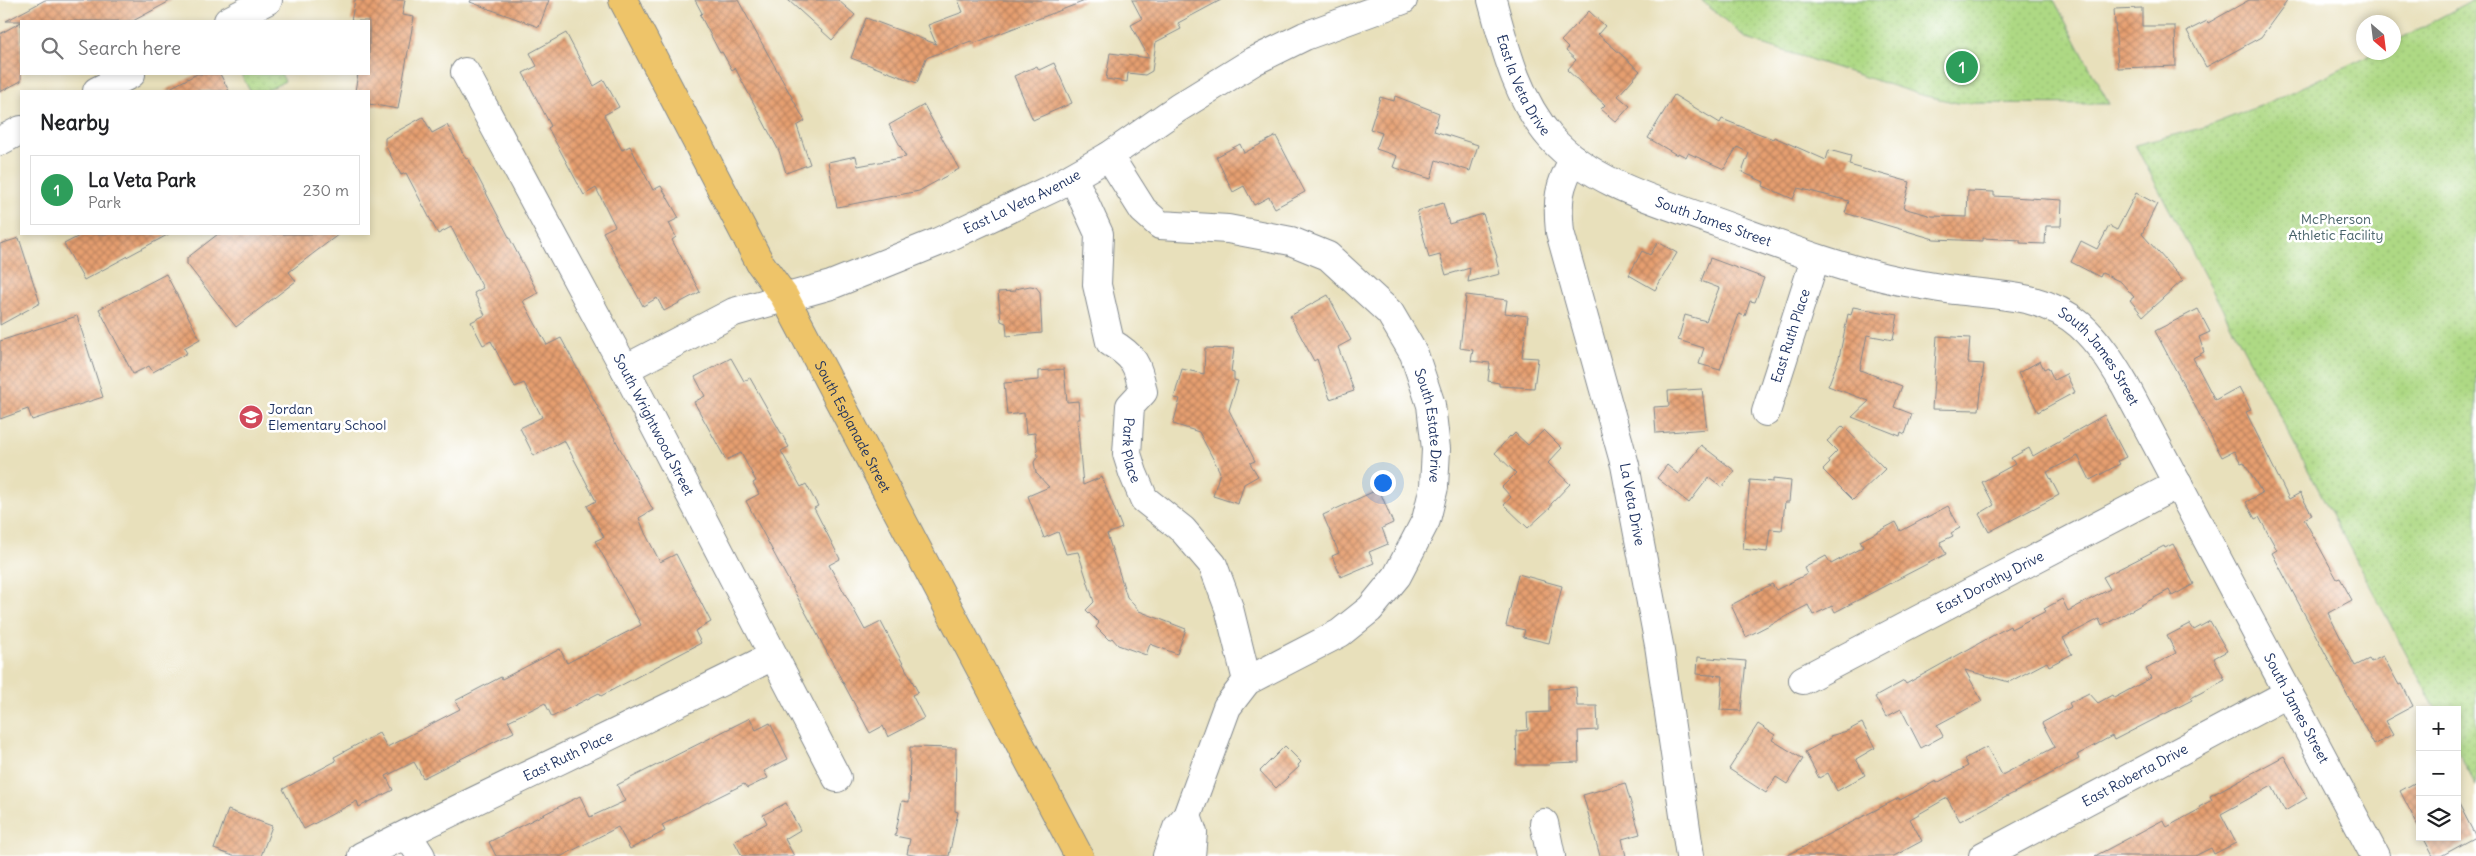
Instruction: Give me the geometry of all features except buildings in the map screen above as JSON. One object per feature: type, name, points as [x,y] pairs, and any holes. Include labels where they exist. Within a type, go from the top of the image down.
[{"type":"main road","name":"South Esplanade Street","points":[[623,0],[760,262],[784,296],[1079,856]]},
{"type":"street","points":[[230,20],[268,0]]},
{"type":"street","name":"East La Veta Avenue","points":[[625,369],[734,312],[784,296],[821,288],[938,242],[1073,178],[1109,156],[1178,108],[1254,61],[1305,36],[1403,0]]},
{"type":"street","name":"East la Veta Drive","points":[[1492,0],[1511,69],[1532,111],[1552,138],[1574,159]]},
{"type":"street","name":"South Wrightwood Street","points":[[465,72],[625,369],[837,778]]},
{"type":"street","points":[[99,90],[129,75]]},
{"type":"street","points":[[0,141],[20,131]]},
{"type":"street","name":"South Estate Drive","points":[[1109,156],[1143,210],[1160,225],[1228,229],[1291,240],[1328,256],[1390,313],[1414,354],[1431,406],[1436,449],[1434,487],[1426,520],[1397,576],[1370,609],[1340,633],[1247,681],[1227,707],[1187,816],[1177,828],[1168,856]]},
{"type":"street","name":"South James Street","points":[[1574,159],[1637,193],[1815,259],[1899,281],[1955,290],[2012,295],[2048,306],[2079,324],[2107,355],[2178,484],[2375,856]]},
{"type":"street","name":"La Veta Drive","points":[[1574,159],[1563,178],[1559,194],[1560,232],[1625,465],[1659,645],[1690,856]]},
{"type":"street","name":"Park Place","points":[[1073,178],[1099,234],[1097,285],[1110,342],[1128,353],[1139,369],[1143,392],[1130,406],[1127,454],[1133,473],[1144,499],[1182,530],[1213,565],[1229,608],[1247,681]]},
{"type":"street","name":"East Ruth Place","points":[[1766,412],[1815,259]]},
{"type":"street","name":"East Dorothy Drive","points":[[1803,680],[2178,484]]},
{"type":"street","name":"East Ruth Place","points":[[362,856],[414,845],[540,768],[615,735],[773,656]]},
{"type":"street","name":"East Roberta Drive","points":[[1983,856],[2289,694]]},
{"type":"street","points":[[1187,816],[1194,833],[1191,856]]},
{"type":"street","points":[[1544,823],[1551,856]]},
{"type":"green space","points":[[1701,0],[2054,0],[2109,104],[1958,103],[1921,95],[1747,39]]},
{"type":"green space","name":"McPherson Athletic Facility","points":[[2476,0],[2476,786],[2461,758],[2461,706],[2434,706],[2135,145],[2205,127],[2272,101],[2359,60],[2401,60],[2401,38]]},
{"type":"green space","points":[[242,75],[282,75],[285,81],[268,90],[249,90]]},
{"type":"place","name":"La Veta Park","points":[[1962,67]]},
{"type":"place","name":"Jordan Elementary School","points":[[251,417]]}]
